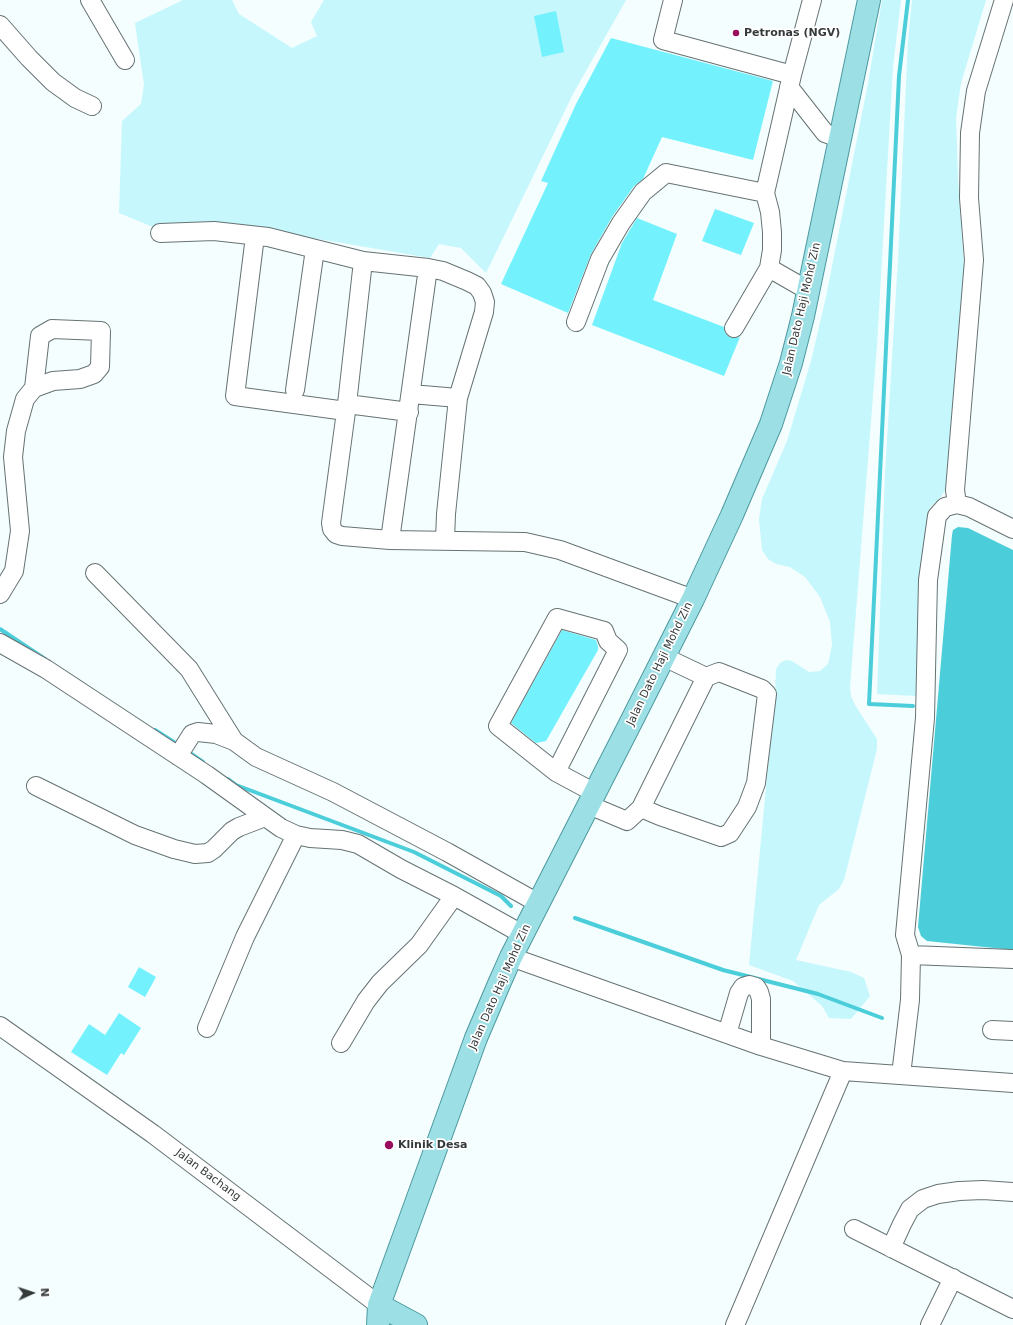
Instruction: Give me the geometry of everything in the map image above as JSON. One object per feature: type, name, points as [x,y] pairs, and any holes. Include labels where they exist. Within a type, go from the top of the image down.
[{"type":"main road","name":"Jalan Dato Haji Mohd Zin","points":[[379,1315],[476,1038],[511,957],[664,657],[732,515],[771,424],[791,363],[808,291],[869,0]]},
{"type":"main road","name":"Jalan Bachang","points":[[379,1315],[416,1325]]},
{"type":"street","points":[[90,0],[125,60]]},
{"type":"street","points":[[674,0],[663,40],[791,81],[826,134],[840,138]]},
{"type":"street","points":[[958,504],[955,490],[974,260],[969,198],[970,133],[976,90],[1004,0]]},
{"type":"street","points":[[734,328],[769,268],[772,250],[772,232],[770,212],[765,193],[791,81],[807,1]]},
{"type":"street","points":[[0,25],[29,58],[53,82],[75,98],[92,106]]},
{"type":"street","points":[[576,322],[600,259],[621,223],[643,192],[666,173],[765,193]]},
{"type":"street","points":[[160,233],[214,231],[268,237],[363,261],[443,271],[477,286],[482,293],[485,302],[484,312],[458,398],[446,514],[445,540]]},
{"type":"street","points":[[255,236],[235,396],[347,408],[409,412]]},
{"type":"street","points":[[295,390],[315,249]]},
{"type":"street","points":[[363,261],[347,408],[331,523],[332,529],[336,534],[342,536],[390,540],[525,542],[560,550],[692,599]]},
{"type":"street","points":[[390,540],[428,268]]},
{"type":"street","points":[[769,268],[808,291]]},
{"type":"street","points":[[0,594],[14,571],[20,532],[13,457],[16,431],[26,399],[34,388]]},
{"type":"street","points":[[411,394],[458,398]]},
{"type":"street","points":[[901,1075],[910,1000],[911,955],[905,935],[925,718],[928,580],[937,516],[945,507],[958,504],[969,507],[1013,530]]},
{"type":"street","points":[[95,573],[190,669],[234,741]]},
{"type":"street","points":[[556,772],[618,650],[608,641],[604,632],[558,618],[498,726],[556,772],[592,799],[627,821],[641,808],[706,677],[718,672],[762,689],[768,694],[756,783],[747,807],[730,832],[721,837],[641,808]]},
{"type":"street","points":[[0,643],[182,750],[207,775],[281,828],[296,835],[310,838],[342,840],[358,844],[401,869],[454,896],[522,934]]},
{"type":"street","points":[[664,657],[706,677]]},
{"type":"street","points":[[182,750],[192,734],[206,732],[224,736],[234,741],[256,757],[333,792],[448,852],[538,903]]},
{"type":"street","points":[[36,786],[135,835],[174,849],[195,854],[208,853],[232,831],[265,817]]},
{"type":"street","points":[[207,1028],[245,937],[296,835]]},
{"type":"street","points":[[341,1043],[366,1001],[380,983],[419,945],[454,896]]},
{"type":"street","points":[[911,955],[1013,959]]},
{"type":"street","points":[[511,957],[760,1046],[843,1071],[1013,1083]]},
{"type":"street","points":[[727,1034],[739,993],[743,987],[749,985],[756,987],[761,999],[760,1046]]},
{"type":"street","name":"Jalan Bachang","points":[[0,1026],[153,1134],[379,1315]]},
{"type":"street","points":[[992,1030],[1013,1031]]},
{"type":"street","points":[[735,1325],[843,1071]]},
{"type":"street","points":[[891,1248],[910,1209],[923,1199],[938,1194],[959,1191],[983,1190],[1013,1192]]},
{"type":"street","points":[[854,1229],[1013,1309]]},
{"type":"street","points":[[930,1325],[953,1278]]},
{"type":"shaded area","points":[[183,0],[232,0],[239,14],[292,48],[317,36],[311,22],[324,0],[626,0],[573,94],[486,273],[461,248],[439,244],[430,258],[266,230],[153,227],[119,213],[122,121],[141,104],[144,85],[135,23]]},
{"type":"shaded area","points":[[882,0],[901,0],[893,67],[877,345],[850,687],[851,696],[855,705],[877,739],[877,749],[844,880],[839,889],[819,905],[796,960],[851,972],[864,978],[870,996],[851,1019],[829,1018],[822,1006],[793,981],[749,965],[775,694],[776,669],[780,663],[786,660],[792,661],[809,672],[820,671],[828,664],[832,645],[830,622],[820,597],[805,577],[790,567],[776,564],[768,559],[762,550],[759,519],[762,499],[787,441],[811,361],[826,297],[868,83]]},
{"type":"shaded area","points":[[912,0],[986,0],[961,83],[956,118],[964,268],[946,489],[940,498],[930,507],[920,574],[916,696],[877,694],[885,474],[898,259],[908,40]]},
{"type":"water","points":[[958,527],[968,528],[1013,550],[1013,950],[927,941],[921,936],[918,927],[952,535],[953,530]]},
{"type":"building","points":[[556,11],[564,52],[542,57],[534,16]]},
{"type":"building","points":[[611,38],[773,81],[753,160],[662,137],[643,179],[634,186],[612,217],[591,254],[568,313],[501,284],[548,183],[541,181],[576,104]]},
{"type":"building","points":[[715,209],[754,223],[741,255],[702,241]]},
{"type":"building","points":[[637,218],[677,234],[653,300],[724,327],[725,333],[729,337],[740,337],[724,376],[592,325],[622,243]]},
{"type":"building","points":[[562,630],[596,640],[598,650],[546,741],[536,743],[511,723]]},
{"type":"building","points":[[139,967],[156,977],[145,997],[128,987]]},
{"type":"building","points":[[119,1013],[141,1028],[124,1055],[121,1053],[107,1075],[71,1052],[89,1024],[105,1035]]},
{"type":"waterway","points":[[908,0],[899,76],[869,704],[913,706]]},
{"type":"waterway","points":[[0,629],[45,659]]},
{"type":"waterway","points":[[155,730],[180,746]]},
{"type":"waterway","points":[[187,751],[203,762]]},
{"type":"waterway","points":[[228,779],[236,785],[414,852],[501,896],[511,906]]},
{"type":"waterway","points":[[575,918],[723,970],[818,994],[882,1018]]},
{"type":"place","name":"Petronas (NGV)","points":[[736,33]]},
{"type":"place","name":"Klinik Desa","points":[[389,1145]]}]
